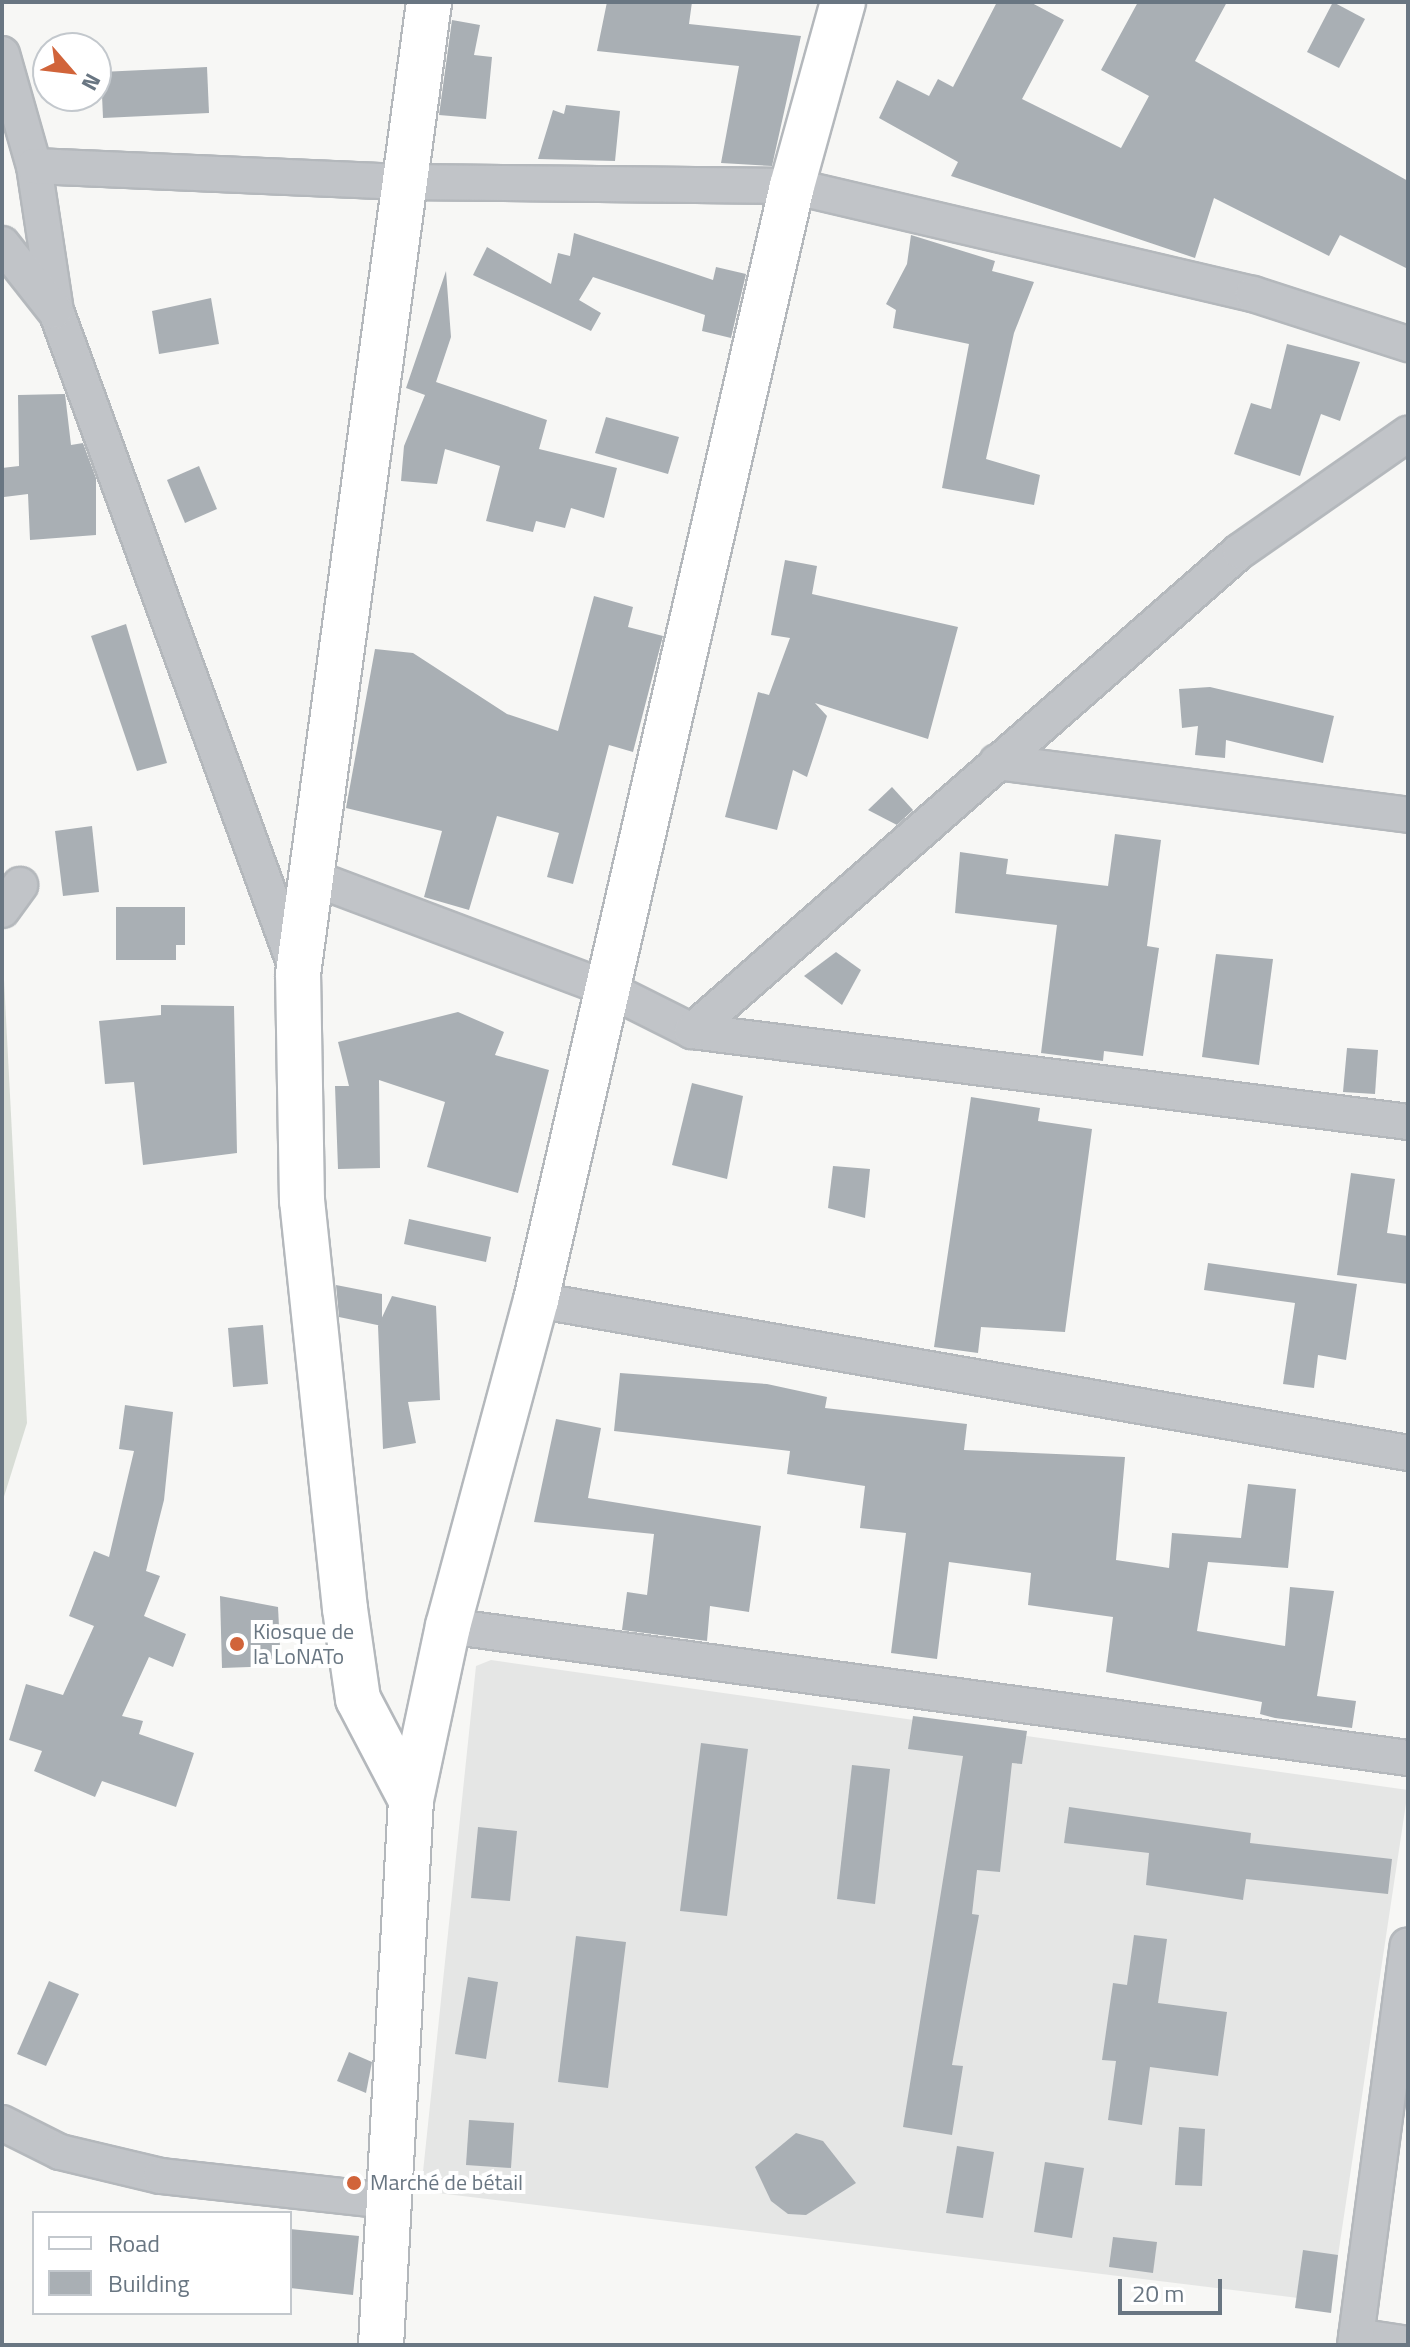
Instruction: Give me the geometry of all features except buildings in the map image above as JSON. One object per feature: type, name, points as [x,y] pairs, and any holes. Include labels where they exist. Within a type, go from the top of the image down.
[{"type":"main road","points":[[411,1800],[358,1699],[345,1609],[304,1229],[298,974],[316,879],[403,182],[429,2]]},
{"type":"main road","points":[[381,2345],[411,1800],[448,1626],[536,1300],[792,186],[843,2]]},
{"type":"street","points":[[2,54],[34,166],[56,311],[298,974]]},
{"type":"street","points":[[34,166],[403,182],[792,186],[1253,294],[1408,344]]},
{"type":"street","points":[[2,244],[56,311]]},
{"type":"street","points":[[692,1031],[1240,551],[1408,434]]},
{"type":"street","points":[[997,762],[1408,815]]},
{"type":"street","points":[[316,879],[606,988],[692,1031],[1408,1122]]},
{"type":"street","points":[[536,1300],[1408,1453]]},
{"type":"street","points":[[448,1626],[1408,1758]]},
{"type":"street","points":[[1408,1945],[1356,2340],[1408,2344]]},
{"type":"street","points":[[2,2123],[60,2152],[161,2176],[388,2201]]},
{"type":"shaded area","points":[[2,941],[27,1423],[2,1503]]},
{"type":"shaded area","points":[[491,1660],[1408,1790],[1331,2302],[421,2191],[476,1666]]},
{"type":"place","name":"Kiosque de la LoNATo","points":[[237,1644]]},
{"type":"place","name":"Marché de bétail","points":[[354,2183]]}]
